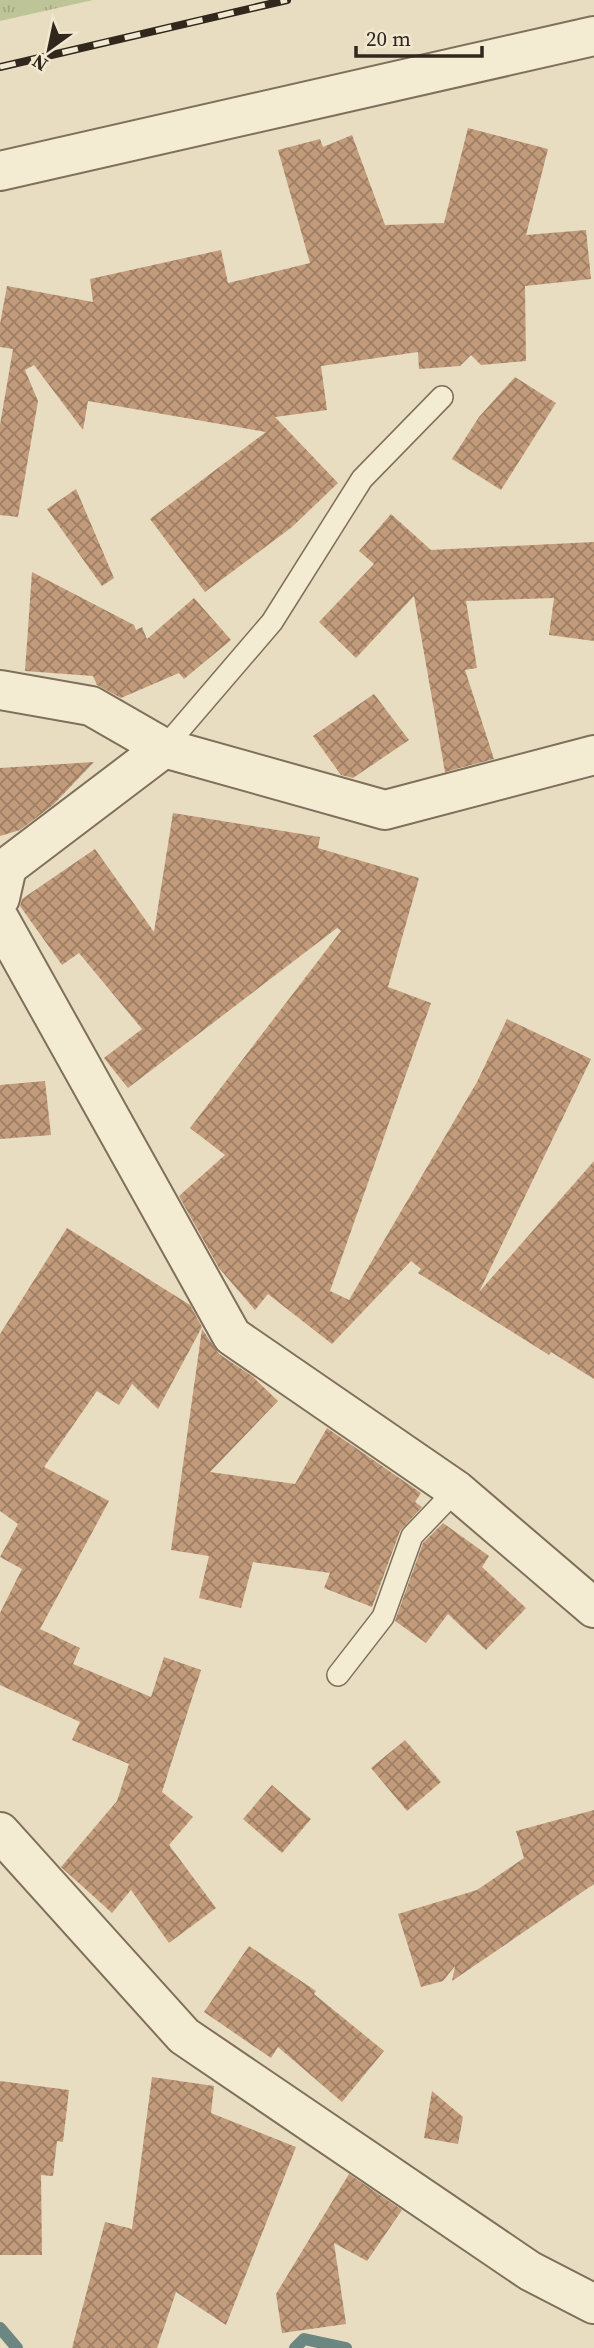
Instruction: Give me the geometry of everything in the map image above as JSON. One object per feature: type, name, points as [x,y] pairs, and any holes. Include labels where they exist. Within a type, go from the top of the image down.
[{"type":"street","points":[[0,171],[594,36]]},
{"type":"street","points":[[0,690],[91,706],[164,748],[385,810],[594,755]]},
{"type":"street","points":[[0,898],[7,867],[164,748]]},
{"type":"street","points":[[0,920],[232,1336],[456,1490],[594,1608]]},
{"type":"street","points":[[0,1832],[184,2036],[530,2271],[594,2304]]},
{"type":"lane","points":[[164,748],[272,622],[362,479],[442,397]]},
{"type":"lane","points":[[338,1675],[383,1618],[412,1536],[456,1490]]},
{"type":"green space","points":[[0,0],[93,0],[0,21]]},
{"type":"building","points":[[468,128],[548,149],[526,235],[586,230],[591,279],[525,286],[526,361],[481,365],[471,355],[460,366],[419,369],[418,352],[321,366],[327,410],[275,417],[338,483],[292,527],[205,592],[150,519],[266,432],[88,401],[83,430],[34,365],[25,370],[38,401],[18,517],[0,515],[0,425],[13,349],[0,347],[0,324],[7,286],[93,302],[90,279],[221,250],[228,283],[310,263],[278,150],[320,139],[323,147],[352,135],[385,225],[444,223]]},
{"type":"building","points":[[515,377],[556,403],[501,490],[452,459],[479,417]]},
{"type":"building","points":[[76,489],[114,578],[102,586],[47,509]]},
{"type":"building","points":[[391,514],[431,550],[594,542],[594,641],[549,635],[554,598],[466,601],[477,668],[465,670],[494,759],[445,772],[414,596],[356,658],[319,622],[374,564],[359,551]]},
{"type":"building","points":[[32,572],[134,625],[136,630],[142,627],[147,639],[194,598],[231,640],[184,679],[179,673],[121,698],[97,685],[93,676],[25,671]]},
{"type":"building","points":[[374,694],[409,740],[353,778],[341,775],[313,736]]},
{"type":"building","points":[[94,762],[53,805],[20,830],[0,836],[0,768]]},
{"type":"building","points":[[173,813],[320,837],[318,848],[419,878],[388,987],[431,1003],[330,1291],[349,1300],[477,1082],[507,1019],[591,1059],[479,1292],[594,1161],[594,1379],[551,1352],[549,1355],[418,1273],[421,1269],[411,1261],[332,1344],[268,1294],[255,1310],[219,1268],[179,1196],[225,1155],[190,1128],[341,931],[337,928],[128,1088],[104,1058],[142,1029],[79,953],[62,965],[20,906],[22,899],[95,849],[154,932]]},
{"type":"building","points":[[45,1081],[51,1135],[0,1139],[0,1085]]},
{"type":"building","points":[[67,1228],[190,1305],[202,1327],[158,1409],[132,1384],[119,1405],[97,1391],[44,1467],[109,1501],[40,1629],[80,1648],[73,1664],[151,1697],[164,1657],[201,1670],[162,1792],[193,1817],[169,1845],[216,1908],[169,1943],[131,1890],[112,1913],[61,1867],[117,1801],[129,1764],[72,1740],[80,1722],[0,1685],[0,1613],[22,1569],[0,1557],[18,1524],[0,1511],[0,1334]]},
{"type":"building","points":[[202,1329],[219,1354],[252,1376],[278,1401],[210,1472],[295,1484],[327,1428],[421,1493],[415,1502],[422,1507],[400,1531],[372,1607],[324,1588],[330,1573],[253,1562],[241,1608],[199,1598],[209,1556],[171,1550]]},
{"type":"building","points":[[443,1523],[489,1556],[482,1567],[526,1608],[486,1650],[448,1614],[426,1643],[395,1621],[423,1543]]},
{"type":"building","points":[[405,1740],[441,1782],[407,1811],[371,1768]]},
{"type":"building","points":[[272,1785],[311,1819],[282,1853],[243,1819]]},
{"type":"building","points":[[594,1810],[594,1884],[452,1981],[455,1966],[443,1981],[421,1987],[398,1914],[477,1890],[524,1858],[516,1831]]},
{"type":"building","points":[[249,1946],[316,1991],[314,1994],[384,2051],[342,2102],[278,2047],[271,2058],[204,2012]]},
{"type":"building","points":[[152,2077],[214,2086],[211,2113],[296,2147],[226,2325],[176,2292],[157,2348],[72,2348],[105,2222],[132,2229]]},
{"type":"building","points":[[0,2081],[69,2090],[63,2142],[57,2141],[53,2176],[41,2175],[42,2255],[0,2255]]},
{"type":"building","points":[[432,2091],[463,2117],[458,2144],[424,2138]]},
{"type":"building","points":[[349,2174],[402,2210],[367,2261],[334,2243],[346,2324],[282,2333],[276,2294]]},
{"type":"waterway","points":[[0,2328],[17,2348]]},
{"type":"waterway","points":[[295,2348],[304,2339],[346,2348]]},
{"type":"railway","points":[[0,67],[287,0]]}]
